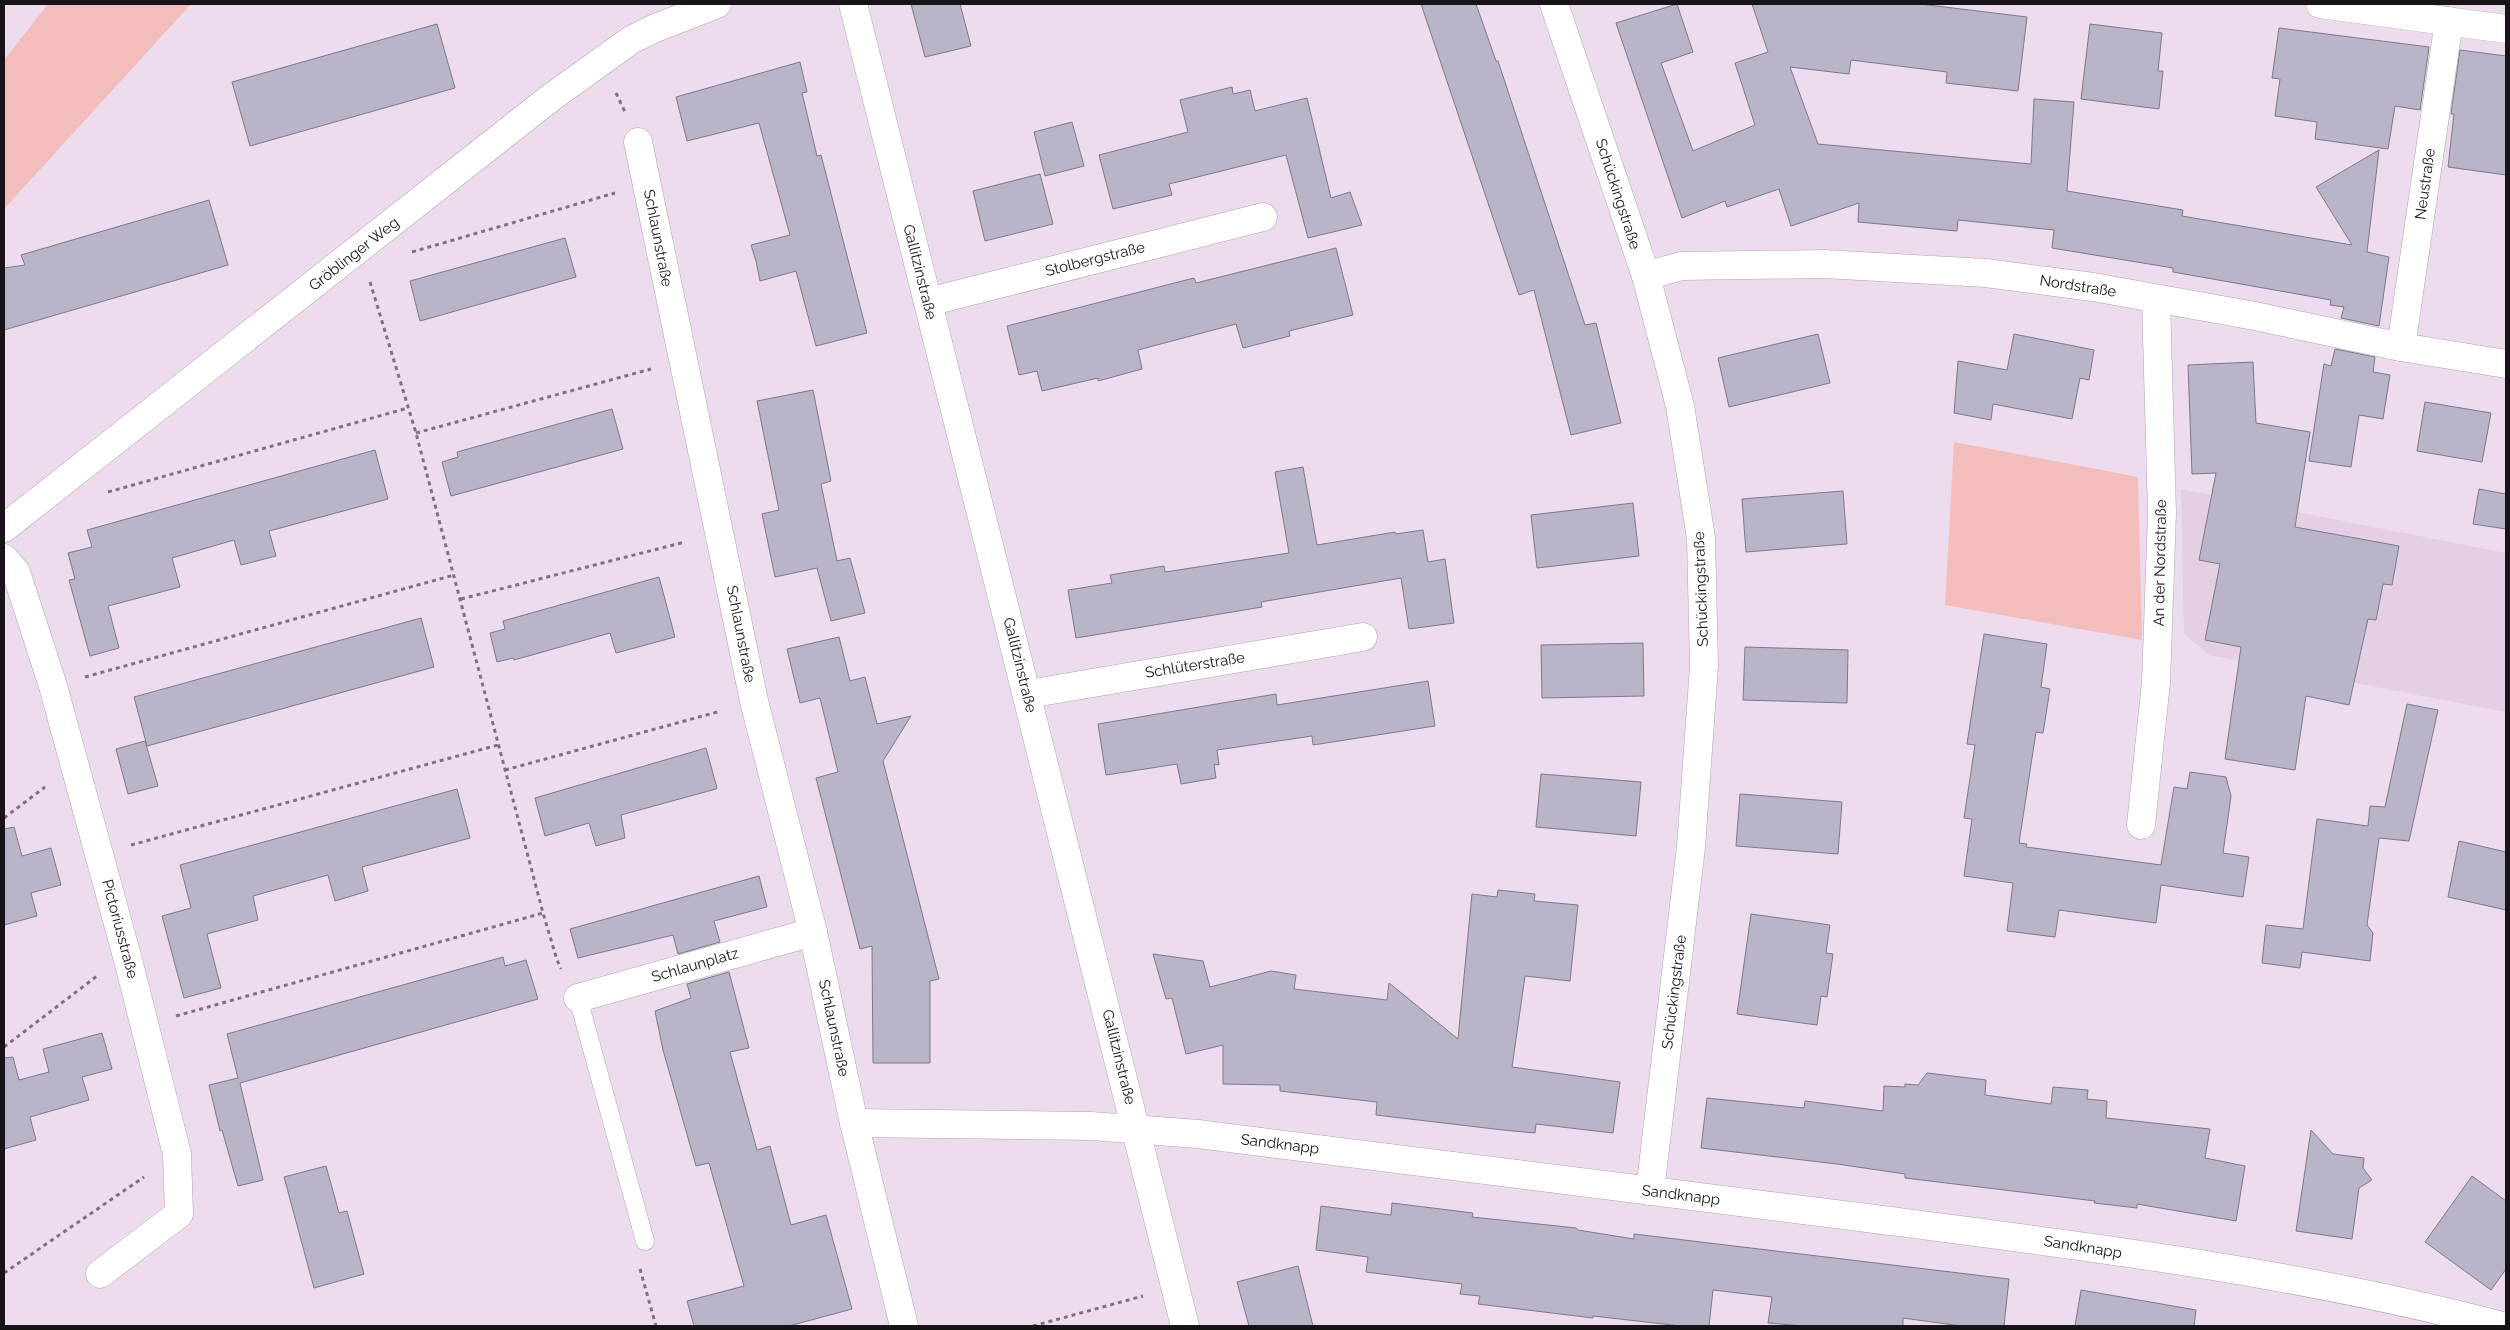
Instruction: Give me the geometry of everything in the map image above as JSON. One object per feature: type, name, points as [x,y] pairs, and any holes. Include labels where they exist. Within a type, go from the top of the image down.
[{"type":"street","name":"Gröblinger Weg","points":[[4,528],[549,99],[631,40],[653,29],[717,4]]},
{"type":"street","name":"Gallitzinstraße","points":[[853,4],[1028,694],[1185,1326]]},
{"type":"street","name":"Schückingstraße","points":[[1554,4],[1646,276],[1680,406],[1701,538],[1704,666],[1691,847],[1650,1191]]},
{"type":"street","points":[[2320,4],[2506,29]]},
{"type":"street","name":"Neustraße","points":[[2401,347],[2450,21]]},
{"type":"street","name":"Schlaunstraße","points":[[638,142],[754,702],[813,932],[854,1123]]},
{"type":"street","name":"Stolbergstraße","points":[[928,302],[1263,217]]},
{"type":"street","name":"Nordstraße","points":[[1646,276],[1681,266],[1824,264],[1986,273],[2094,287],[2156,300],[2256,316],[2401,347],[2506,364]]},
{"type":"street","name":"An der Nordstraße","points":[[2141,825],[2156,682],[2162,512],[2156,300]]},
{"type":"street","name":"Pictoriusstraße","points":[[4,558],[16,572],[53,686],[100,854],[178,1154],[179,1214],[100,1274]]},
{"type":"street","name":"Schlüterstraße","points":[[1028,694],[1363,637]]},
{"type":"street","name":"Schlaunplatz","points":[[578,998],[813,932]]},
{"type":"street","points":[[854,1123],[904,1326]]},
{"type":"street","name":"Sandknapp","points":[[854,1123],[1091,1126],[1198,1134],[2020,1237],[2218,1267],[2416,1305],[2502,1326]]},
{"type":"lane","points":[[578,998],[645,1241]]},
{"type":"path","points":[[602,62],[638,142]]},
{"type":"path","points":[[403,255],[647,183]]},
{"type":"path","points":[[357,252],[366,266],[416,433],[543,913],[557,960],[578,998]]},
{"type":"path","points":[[416,433],[682,361]]},
{"type":"path","points":[[102,494],[408,408]]},
{"type":"path","points":[[460,599],[720,533]]},
{"type":"path","points":[[53,686],[454,575]]},
{"type":"path","points":[[505,770],[754,702]]},
{"type":"path","points":[[100,854],[498,745]]},
{"type":"path","points":[[4,818],[52,783],[78,775]]},
{"type":"path","points":[[144,1024],[543,913]]},
{"type":"path","points":[[4,1047],[104,971],[128,960]]},
{"type":"path","points":[[4,1273],[178,1154]]},
{"type":"path","points":[[645,1241],[640,1267],[656,1326]]},
{"type":"path","points":[[1033,1326],[1175,1287]]},
{"type":"shaded area","points":[[48,4],[191,4],[4,209],[4,60]]},
{"type":"shaded area","points":[[1954,442],[2138,477],[2142,640],[1945,605]]},
{"type":"shaded area","points":[[2181,489],[2506,553],[2506,712],[2209,655],[2184,634]]},
{"type":"building","points":[[911,4],[960,4],[971,46],[925,57]]},
{"type":"building","points":[[1421,4],[1476,4],[1496,61],[1498,61],[1585,325],[1596,323],[1621,423],[1571,435],[1534,290],[1519,295]]},
{"type":"building","points":[[1677,4],[1693,52],[1661,63],[1693,151],[1755,125],[1735,63],[1768,52],[1752,4],[1920,4],[2027,17],[2018,91],[1946,83],[1947,72],[1851,60],[1849,74],[1790,67],[1818,144],[2031,164],[2034,99],[2074,102],[2067,191],[2183,210],[2182,216],[2352,245],[2316,187],[2379,150],[2367,252],[2389,257],[2379,326],[2341,318],[2344,307],[2330,305],[2331,300],[2173,272],[2173,268],[2052,248],[2054,230],[1958,220],[1957,231],[1858,222],[1859,203],[1791,226],[1779,189],[1727,207],[1725,201],[1682,218],[1616,23]]},
{"type":"building","points":[[437,24],[455,88],[250,146],[232,82]]},
{"type":"building","points":[[2090,24],[2162,33],[2158,71],[2163,71],[2159,109],[2081,99]]},
{"type":"building","points":[[2279,28],[2429,47],[2420,110],[2395,106],[2388,149],[2315,139],[2317,122],[2275,116],[2280,79],[2272,78]]},
{"type":"building","points":[[2460,50],[2506,56],[2506,175],[2448,167],[2454,114],[2451,114]]},
{"type":"building","points":[[800,62],[807,92],[802,93],[817,156],[821,155],[867,333],[816,346],[796,271],[760,281],[751,245],[790,235],[759,123],[687,141],[676,97]]},
{"type":"building","points":[[1232,87],[1233,94],[1250,90],[1255,111],[1307,98],[1331,198],[1350,192],[1362,225],[1308,238],[1286,155],[1169,184],[1172,195],[1113,209],[1099,155],[1188,132],[1180,100]]},
{"type":"building","points":[[1072,122],[1084,166],[1045,176],[1034,132]]},
{"type":"building","points":[[1040,174],[1053,224],[985,241],[973,191]]},
{"type":"building","points":[[209,200],[228,265],[4,330],[4,268],[25,265],[21,255]]},
{"type":"building","points":[[565,238],[576,277],[420,321],[410,281]]},
{"type":"building","points":[[1336,248],[1353,315],[1289,331],[1290,336],[1243,348],[1236,324],[1138,350],[1142,369],[1098,381],[1098,378],[1042,391],[1037,371],[1019,375],[1007,326],[1194,278],[1196,283]]},
{"type":"building","points":[[1818,334],[1830,383],[1729,407],[1718,358]]},
{"type":"building","points":[[2014,334],[2094,350],[2089,380],[2080,378],[2072,419],[1993,404],[1991,420],[1954,413],[1958,361],[2007,370]]},
{"type":"building","points":[[2335,349],[2375,357],[2373,372],[2390,375],[2383,419],[2359,415],[2351,467],[2309,461],[2324,364],[2331,366]]},
{"type":"building","points":[[2253,362],[2256,423],[2310,432],[2295,527],[2399,546],[2392,585],[2383,584],[2376,620],[2368,619],[2349,705],[2306,696],[2295,770],[2225,759],[2241,647],[2205,640],[2220,564],[2199,560],[2216,473],[2192,474],[2188,365]]},
{"type":"building","points":[[813,390],[831,481],[821,484],[837,561],[850,558],[865,613],[831,621],[817,568],[775,577],[762,514],[779,510],[757,401]]},
{"type":"building","points":[[2425,402],[2491,413],[2482,462],[2417,451]]},
{"type":"building","points":[[612,409],[623,449],[451,496],[442,462],[458,457],[457,452]]},
{"type":"building","points":[[375,450],[388,499],[269,531],[276,556],[241,565],[234,540],[172,558],[180,587],[108,606],[119,648],[90,656],[69,580],[75,579],[68,553],[92,547],[87,530]]},
{"type":"building","points":[[1303,467],[1317,545],[1395,532],[1396,534],[1423,530],[1428,562],[1445,559],[1454,623],[1409,629],[1401,578],[1261,602],[1262,607],[1076,638],[1068,590],[1112,583],[1110,575],[1164,566],[1165,572],[1289,553],[1275,472]]},
{"type":"building","points":[[2479,489],[2506,494],[2506,529],[2473,524]]},
{"type":"building","points":[[1843,491],[1847,544],[1746,552],[1742,499]]},
{"type":"building","points":[[1633,503],[1639,556],[1537,568],[1531,515]]},
{"type":"building","points":[[659,577],[675,637],[616,653],[610,633],[514,660],[513,658],[497,662],[490,633],[505,629],[503,621]]},
{"type":"building","points":[[421,618],[434,667],[147,746],[134,697]]},
{"type":"building","points":[[1984,634],[2047,644],[2041,687],[2050,689],[2043,733],[2036,732],[2019,843],[2027,844],[2026,847],[2161,865],[2174,787],[2187,789],[2190,772],[2226,777],[2231,796],[2223,853],[2249,857],[2243,897],[2161,885],[2156,923],[2059,910],[2055,937],[2007,931],[2013,883],[1964,876],[1972,819],[1964,818],[1975,745],[1967,744]]},
{"type":"building","points":[[839,637],[850,681],[865,677],[877,724],[911,716],[883,761],[939,979],[930,981],[930,1063],[873,1063],[872,946],[860,949],[816,778],[838,772],[820,698],[800,703],[787,649]]},
{"type":"building","points":[[1643,643],[1644,696],[1542,698],[1541,645]]},
{"type":"building","points":[[1745,647],[1848,650],[1847,703],[1743,700]]},
{"type":"building","points":[[1428,681],[1435,726],[1313,745],[1312,736],[1217,750],[1219,765],[1214,764],[1216,778],[1181,784],[1177,764],[1106,775],[1098,724],[1276,694],[1277,705]]},
{"type":"building","points":[[2407,704],[2438,710],[2409,841],[2379,838],[2367,925],[2373,933],[2370,961],[2302,952],[2300,968],[2262,963],[2266,925],[2303,929],[2317,819],[2368,826],[2370,806],[2385,807]]},
{"type":"building","points":[[145,741],[158,786],[128,794],[116,749]]},
{"type":"building","points":[[706,748],[716,789],[621,815],[625,838],[596,846],[589,823],[545,836],[535,798]]},
{"type":"building","points":[[1541,774],[1641,782],[1636,836],[1536,827]]},
{"type":"building","points":[[457,789],[470,838],[362,867],[368,891],[335,901],[328,875],[253,896],[258,920],[207,934],[221,988],[184,998],[162,916],[191,908],[180,865]]},
{"type":"building","points":[[1740,794],[1842,802],[1838,854],[1736,846]]},
{"type":"building","points":[[14,827],[22,856],[51,848],[61,885],[31,893],[37,916],[4,925],[4,829]]},
{"type":"building","points":[[2459,841],[2506,852],[2506,910],[2448,897]]},
{"type":"building","points":[[759,876],[767,907],[714,921],[720,942],[678,954],[673,935],[578,958],[570,929]]},
{"type":"building","points":[[1498,890],[1535,894],[1534,901],[1578,905],[1570,981],[1525,976],[1512,1067],[1620,1082],[1613,1133],[1536,1124],[1535,1133],[1376,1115],[1377,1102],[1280,1091],[1280,1085],[1223,1084],[1223,1045],[1186,1054],[1172,998],[1166,999],[1153,954],[1203,961],[1210,987],[1271,971],[1296,975],[1294,989],[1387,1000],[1389,983],[1458,1039],[1472,894],[1497,897]]},
{"type":"building","points":[[1751,914],[1830,925],[1826,953],[1833,954],[1827,997],[1821,996],[1817,1025],[1737,1014]]},
{"type":"building","points":[[503,957],[505,966],[526,960],[538,999],[240,1083],[263,1180],[238,1186],[222,1130],[220,1131],[209,1085],[238,1078],[227,1034]]},
{"type":"building","points":[[729,972],[749,1048],[730,1052],[757,1150],[770,1146],[791,1225],[826,1215],[852,1309],[789,1326],[694,1326],[687,1301],[744,1286],[709,1163],[696,1166],[663,1050],[655,1011],[691,998],[687,984]]},
{"type":"building","points":[[102,1033],[112,1069],[82,1077],[89,1100],[30,1117],[36,1140],[4,1149],[4,1058],[13,1057],[19,1080],[49,1072],[43,1049]]},
{"type":"building","points":[[1927,1073],[1986,1080],[1985,1095],[2051,1104],[2053,1087],[2088,1090],[2087,1099],[2107,1101],[2106,1118],[2210,1129],[2205,1158],[2245,1166],[2236,1221],[2137,1204],[2137,1208],[2094,1203],[2095,1201],[1905,1178],[1905,1174],[1837,1164],[1701,1148],[1707,1098],[1804,1108],[1805,1101],[1883,1111],[1884,1086],[1905,1087],[1905,1084],[1918,1085]]},
{"type":"building","points":[[2311,1130],[2333,1154],[2364,1158],[2363,1168],[2372,1180],[2359,1188],[2352,1239],[2296,1231]]},
{"type":"building","points":[[326,1166],[339,1213],[347,1211],[364,1274],[314,1288],[284,1177]]},
{"type":"building","points":[[2472,1176],[2506,1201],[2506,1269],[2491,1290],[2425,1242]]},
{"type":"building","points":[[1392,1203],[1473,1213],[1472,1217],[1576,1228],[1578,1230],[1634,1239],[1634,1234],[2009,1279],[2004,1326],[1961,1326],[1903,1318],[1903,1326],[1803,1326],[1768,1323],[1772,1297],[1713,1290],[1709,1326],[1681,1326],[1593,1316],[1593,1318],[1478,1304],[1480,1296],[1460,1294],[1462,1284],[1366,1272],[1368,1257],[1316,1250],[1321,1206],[1391,1215]]},
{"type":"building","points":[[1298,1266],[1313,1326],[1249,1326],[1237,1282]]},
{"type":"building","points":[[2081,1290],[2196,1310],[2194,1326],[2075,1326]]}]
